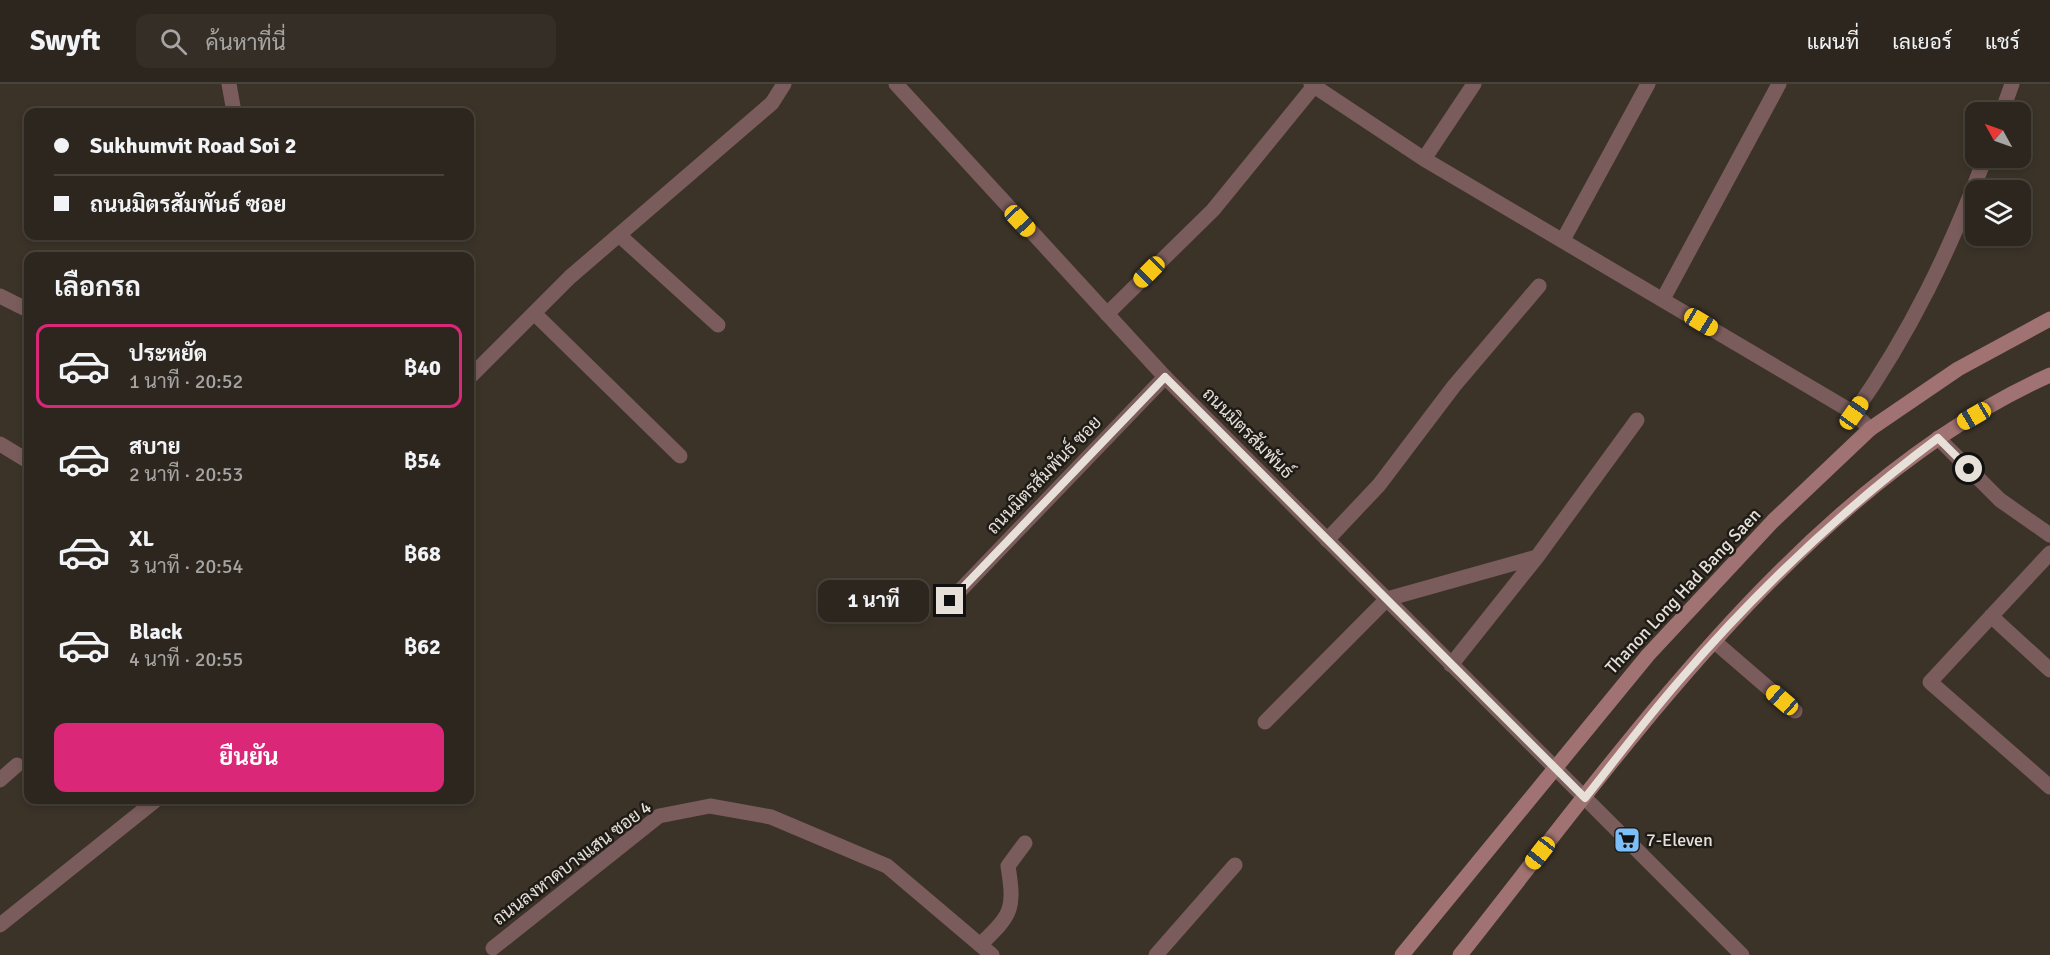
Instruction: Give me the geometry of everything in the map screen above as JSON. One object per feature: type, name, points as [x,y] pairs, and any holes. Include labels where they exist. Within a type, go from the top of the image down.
[{"type":"main road","name":"Thanon Long Had Bang Saen","points":[[1402,955],[1648,655],[1773,521],[1869,429],[1958,369],[2050,319]]},
{"type":"main road","points":[[1460,955],[1678,681],[1825,531],[1875,485],[1938,438],[2050,375]]},
{"type":"street","points":[[229,84],[233,108]]},
{"type":"street","points":[[474,374],[570,277],[771,103],[784,84]]},
{"type":"street","name":"ถนนมิตรสัมพันธ์","points":[[896,84],[1165,377],[1742,955]]},
{"type":"street","points":[[1424,159],[1474,84]]},
{"type":"street","points":[[1563,240],[1648,84]]},
{"type":"street","points":[[1663,299],[1779,84]]},
{"type":"street","points":[[2005,102],[2012,84]]},
{"type":"street","points":[[1107,314],[1213,210],[1313,85],[1424,159],[1854,413],[1869,429]]},
{"type":"street","points":[[1854,413],[1891,360],[1956,234],[1981,168]]},
{"type":"street","points":[[619,236],[718,325]]},
{"type":"street","points":[[1327,540],[1379,485],[1454,386],[1539,286]]},
{"type":"street","points":[[0,296],[24,308]]},
{"type":"street","points":[[535,314],[680,456]]},
{"type":"street","name":"ถนนมิตรสัมพันธ์ ซอย","points":[[950,601],[1165,377]]},
{"type":"street","points":[[1451,665],[1537,557],[1637,420]]},
{"type":"street","points":[[1938,438],[2000,500],[2050,535]]},
{"type":"street","points":[[0,444],[24,459]]},
{"type":"street","points":[[1265,722],[1387,599],[1537,557]]},
{"type":"street","points":[[2047,564],[1991,616],[1930,682],[2050,787]]},
{"type":"street","points":[[1991,616],[2050,670]]},
{"type":"street","points":[[1715,642],[1795,711]]},
{"type":"street","points":[[0,780],[17,765]]},
{"type":"street","points":[[0,925],[151,804]]},
{"type":"street","name":"ถนนลงหาดบางแสน ซอย 4","points":[[493,948],[659,816],[710,806],[771,817],[887,866],[986,950]]},
{"type":"street","points":[[986,950],[1004,921],[1013,898],[1008,866],[1025,843]]},
{"type":"street","points":[[1156,955],[1235,865]]},
{"type":"place","name":"7-Eleven","points":[[1627,840]]},
{"type":"route","points":[[950,601],[1165,377],[1585,798],[1678,681],[1751,602],[1875,485],[1938,438],[1969,469]]}]
